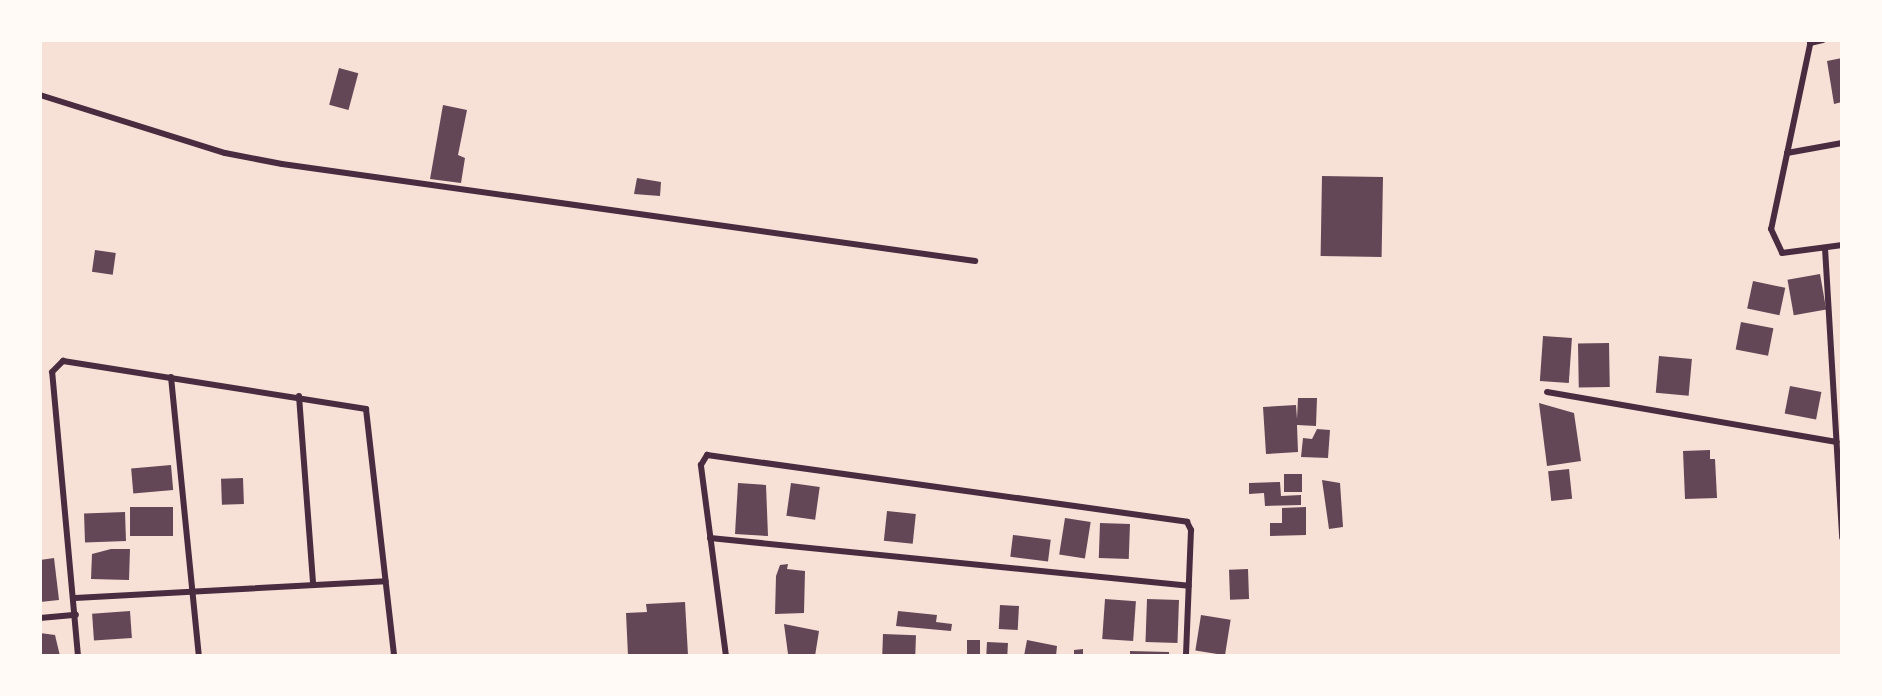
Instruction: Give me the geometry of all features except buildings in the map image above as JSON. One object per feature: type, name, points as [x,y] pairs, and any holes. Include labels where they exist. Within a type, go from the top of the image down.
[{"type":"street","points":[[1823,40],[1811,42],[1770,229],[1774,243],[1782,253],[1793,254],[1842,245]]},
{"type":"street","points":[[40,95],[225,153],[282,164],[975,261]]},
{"type":"street","points":[[1787,153],[1842,143]]},
{"type":"street","points":[[1825,248],[1842,538]]},
{"type":"street","points":[[78,656],[75,598],[53,365],[63,361],[299,396],[366,409],[394,656]]},
{"type":"street","points":[[171,377],[199,656]]},
{"type":"street","points":[[1833,377],[1842,379]]},
{"type":"street","points":[[1547,392],[1837,442]]},
{"type":"street","points":[[299,396],[313,584]]},
{"type":"street","points":[[726,656],[701,465],[714,455],[1176,518],[1191,530],[1186,656]]},
{"type":"street","points":[[710,538],[1189,586]]},
{"type":"street","points":[[75,598],[193,589],[386,580]]},
{"type":"street","points":[[40,618],[76,615]]}]
